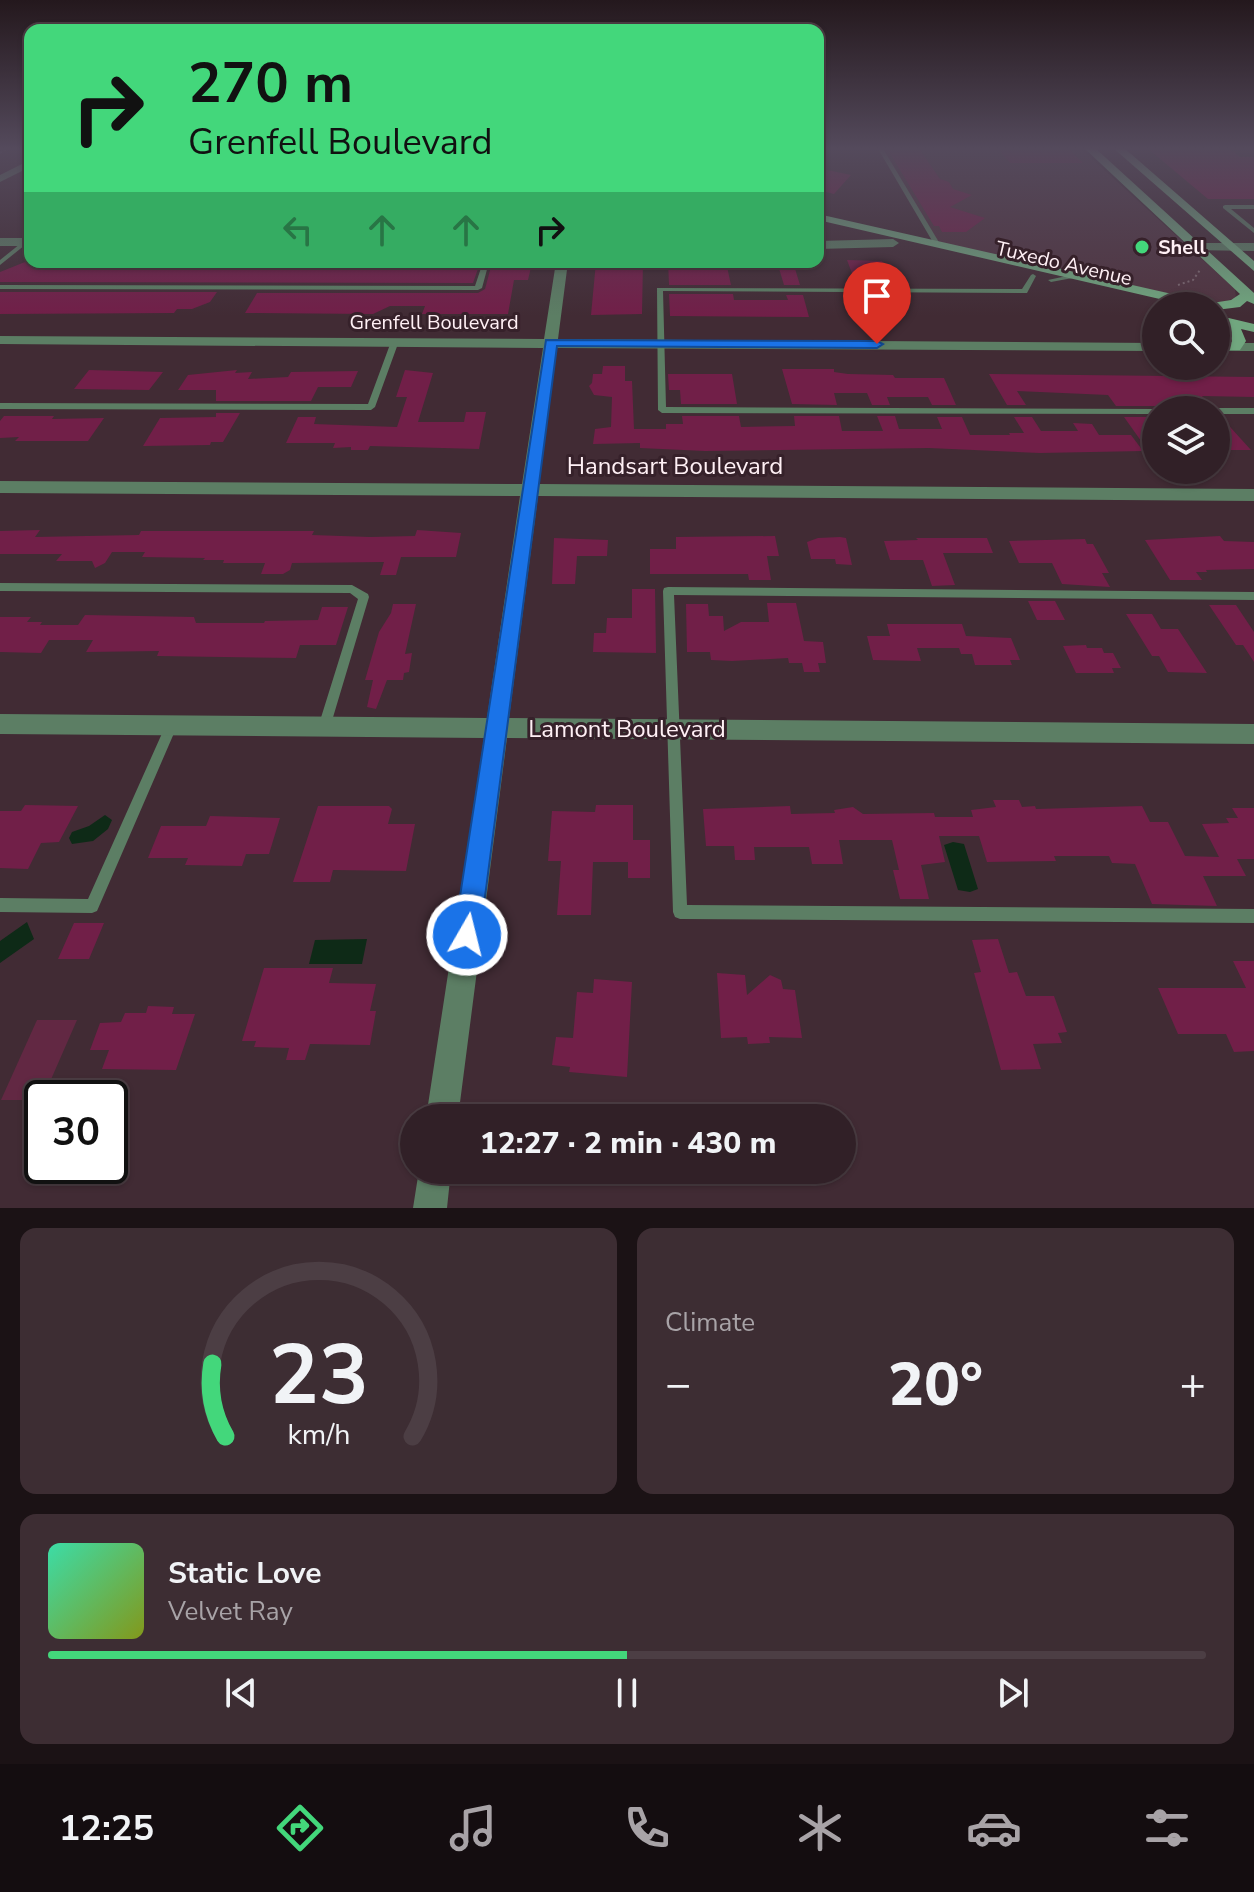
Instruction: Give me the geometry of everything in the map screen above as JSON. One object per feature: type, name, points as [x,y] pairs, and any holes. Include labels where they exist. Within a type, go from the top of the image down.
[{"type":"main road","points":[[1148,203],[1251,297],[1230,307]]},
{"type":"main road","points":[[1181,203],[1254,267]]},
{"type":"main road","name":"Tuxedo Avenue","points":[[824,218],[1146,292]]},
{"type":"main road","name":"Tuxedo Avenue","points":[[824,227],[1142,301]]},
{"type":"main road","points":[[1230,314],[1254,317]]},
{"type":"main road","points":[[1230,318],[1254,328]]},
{"type":"main road","points":[[1230,327],[1238,336],[1235,347]]},
{"type":"street","points":[[0,242],[24,241]]},
{"type":"street","points":[[824,245],[893,243]]},
{"type":"street","points":[[1195,247],[1254,247]]},
{"type":"street","points":[[444,1104],[561,268]]},
{"type":"street","name":"Grenfell Boulevard","points":[[1,341],[1142,347]]},
{"type":"street","points":[[1230,347],[1254,347]]},
{"type":"street","name":"Handsart Boulevard","points":[[0,487],[1254,495]]},
{"type":"street","name":"Lamont Boulevard","points":[[0,724],[325,724],[1254,734]]},
{"type":"street","points":[[430,1208],[433,1184]]},
{"type":"lane","points":[[913,203],[937,244]]},
{"type":"lane","points":[[1254,207],[1225,207],[1254,231]]},
{"type":"lane","points":[[0,263],[24,244]]},
{"type":"lane","points":[[0,287],[478,288],[484,268]]},
{"type":"lane","points":[[1033,276],[1024,291],[659,289],[662,410],[1142,411]]},
{"type":"lane","points":[[1051,280],[1076,276]]},
{"type":"lane","points":[[0,406],[371,407],[395,341]]},
{"type":"lane","points":[[1230,411],[1254,411]]},
{"type":"lane","points":[[0,587],[352,589],[364,597],[325,724]]},
{"type":"lane","points":[[1254,596],[668,591],[680,912],[1254,916]]},
{"type":"lane","points":[[0,905],[92,906],[173,723]]},
{"type":"path","points":[[1172,286],[1193,280],[1201,266]]},
{"type":"shaded area","points":[[912,203],[1141,203],[1235,289],[1236,298],[1230,300],[1230,292],[1159,292],[937,244]]},
{"type":"shaded area","points":[[105,815],[112,820],[108,829],[93,841],[72,844],[69,838],[72,832],[89,826]]},
{"type":"shaded area","points":[[953,842],[964,844],[978,889],[970,892],[958,890],[944,845]]},
{"type":"shaded area","points":[[27,922],[34,939],[0,963],[0,941]]},
{"type":"shaded area","points":[[367,939],[362,964],[309,964],[315,940]]},
{"type":"shaded area","points":[[37,1020],[77,1020],[51,1080],[24,1080],[24,1100],[1,1100]]},
{"type":"building","points":[[920,203],[957,203],[950,207],[985,218],[966,232],[942,232],[939,226],[934,226]]},
{"type":"building","points":[[847,260],[882,261],[890,275],[853,276]]},
{"type":"building","points":[[24,262],[24,268],[478,268],[473,283],[0,282],[0,272]]},
{"type":"building","points":[[491,268],[531,268],[528,280],[514,280],[508,314],[422,314],[425,306],[390,306],[373,314],[245,313],[257,293],[478,293],[485,289]]},
{"type":"building","points":[[595,268],[643,268],[642,314],[591,315]]},
{"type":"building","points":[[668,268],[727,268],[731,285],[669,285]]},
{"type":"building","points":[[779,268],[795,268],[800,285],[784,285]]},
{"type":"building","points":[[0,292],[217,292],[210,302],[192,309],[177,309],[174,313],[0,314]]},
{"type":"building","points":[[669,294],[733,294],[734,300],[788,300],[786,295],[803,295],[809,317],[670,316]]},
{"type":"building","points":[[603,366],[625,366],[625,381],[632,381],[634,429],[666,429],[666,424],[683,424],[682,416],[739,416],[741,427],[795,426],[794,416],[839,416],[842,431],[883,431],[877,416],[895,416],[899,429],[942,429],[937,417],[962,417],[970,435],[1010,435],[1024,433],[1014,417],[1032,417],[1041,431],[1078,431],[1073,423],[1092,424],[1099,435],[1131,435],[1142,451],[1040,453],[929,448],[705,451],[640,448],[640,443],[593,444],[595,429],[611,427],[612,397],[594,395],[589,386],[593,374],[602,374]]},
{"type":"building","points":[[782,369],[834,369],[834,372],[893,375],[895,378],[944,378],[956,405],[932,405],[928,397],[887,397],[890,405],[872,405],[867,393],[834,393],[837,405],[792,404]]},
{"type":"building","points":[[89,370],[163,372],[149,390],[74,389]]},
{"type":"building","points":[[237,370],[235,373],[252,372],[248,379],[288,377],[291,372],[358,371],[351,387],[318,387],[311,401],[216,401],[216,390],[178,390],[188,375]]},
{"type":"building","points":[[405,370],[433,373],[418,422],[464,422],[466,412],[486,412],[479,449],[370,446],[368,450],[351,450],[351,447],[333,448],[335,443],[286,443],[298,417],[316,417],[314,424],[397,427],[407,397],[396,397]]},
{"type":"building","points":[[668,374],[732,374],[737,404],[681,404],[680,390],[669,390]]},
{"type":"building","points":[[989,374],[1142,376],[1142,380],[1254,377],[1254,397],[1142,396],[1142,406],[1116,406],[1108,395],[1017,391],[1026,405],[1007,405]]},
{"type":"building","points":[[216,413],[240,413],[223,442],[143,446],[160,418],[216,417]]},
{"type":"building","points":[[4,416],[104,418],[88,441],[15,441],[19,437],[0,438],[0,421]]},
{"type":"building","points":[[1124,417],[1142,417],[1142,442]]},
{"type":"building","points":[[1230,427],[1251,450],[1230,450]]},
{"type":"building","points":[[40,530],[35,537],[139,535],[141,531],[314,531],[312,535],[370,537],[415,536],[417,530],[461,533],[456,557],[401,557],[396,575],[380,575],[384,562],[292,563],[290,570],[283,574],[261,574],[265,563],[142,557],[145,552],[112,552],[105,563],[95,568],[92,561],[56,561],[62,554],[0,554],[0,531]]},
{"type":"building","points":[[775,536],[779,556],[767,556],[771,580],[749,580],[748,574],[650,574],[650,549],[676,549],[676,537]]},
{"type":"building","points":[[1220,536],[1224,541],[1254,542],[1254,569],[1206,570],[1196,572],[1202,580],[1170,580],[1145,540]]},
{"type":"building","points":[[554,538],[608,540],[607,556],[577,556],[575,584],[552,584]]},
{"type":"building","points":[[846,538],[852,565],[836,564],[835,559],[811,559],[807,542]]},
{"type":"building","points":[[916,538],[987,538],[993,553],[943,553],[955,585],[932,586],[923,560],[890,560],[884,541],[918,540]]},
{"type":"building","points":[[1085,539],[1087,544],[1093,544],[1109,573],[1102,573],[1110,587],[1062,584],[1052,563],[1019,563],[1009,541]]},
{"type":"building","points":[[632,589],[655,589],[656,653],[593,652],[594,633],[606,633],[607,618],[632,618]]},
{"type":"building","points":[[1028,601],[1055,601],[1065,620],[1037,620]]},
{"type":"building","points":[[767,603],[796,603],[804,641],[823,642],[826,663],[818,663],[820,672],[804,672],[802,663],[789,663],[788,658],[711,660],[710,652],[687,652],[686,604],[708,604],[709,616],[723,616],[724,631],[741,622],[769,622]]},
{"type":"building","points":[[393,604],[416,604],[405,654],[412,653],[409,672],[404,673],[403,680],[387,680],[376,709],[367,707],[373,680],[365,680],[379,632]]},
{"type":"building","points":[[1209,605],[1236,605],[1254,632],[1254,662],[1243,645],[1236,645]]},
{"type":"building","points":[[322,607],[348,607],[336,645],[300,645],[296,658],[157,656],[159,651],[86,652],[93,640],[49,640],[41,653],[0,652],[0,617],[31,617],[27,622],[42,622],[40,625],[78,625],[85,615],[194,617],[196,623],[264,623],[318,620]]},
{"type":"building","points":[[1126,614],[1152,614],[1161,629],[1178,629],[1207,673],[1168,672],[1159,656],[1152,656]]},
{"type":"building","points":[[887,624],[962,624],[966,636],[1011,638],[1020,660],[1010,660],[1012,665],[975,665],[972,654],[961,654],[959,648],[917,648],[921,661],[873,660],[867,636],[890,636]]},
{"type":"building","points":[[1086,645],[1087,648],[1102,648],[1104,653],[1113,653],[1121,668],[1112,668],[1114,673],[1076,673],[1063,646]]},
{"type":"building","points":[[993,800],[1019,800],[1022,807],[1035,806],[1036,809],[1142,806],[1150,822],[1168,822],[1185,856],[1219,857],[1202,824],[1229,823],[1226,818],[1238,818],[1232,808],[1254,808],[1254,859],[1237,859],[1246,876],[1203,876],[1217,906],[1152,904],[1135,864],[1112,863],[1109,856],[1054,856],[1056,861],[987,862],[979,836],[939,836],[945,862],[921,865],[929,899],[900,899],[893,870],[899,870],[892,840],[839,840],[843,864],[812,864],[809,847],[754,847],[755,860],[735,860],[734,846],[706,846],[703,809],[790,806],[791,814],[835,813],[834,810],[853,807],[863,814],[934,813],[935,817],[973,817],[971,810],[996,807]]},
{"type":"building","points":[[25,805],[78,806],[59,842],[41,843],[28,869],[0,868],[0,811],[21,811]]},
{"type":"building","points":[[596,805],[633,805],[633,840],[650,840],[650,878],[628,878],[628,862],[593,862],[591,915],[557,915],[561,861],[548,861],[552,811],[595,812]]},
{"type":"building","points":[[318,806],[389,806],[392,809],[388,824],[415,824],[406,871],[333,870],[330,882],[293,882]]},
{"type":"building","points":[[210,816],[280,818],[269,854],[246,854],[242,866],[185,865],[188,858],[148,858],[161,826],[206,826]]},
{"type":"building","points":[[74,923],[104,923],[89,959],[58,959]]},
{"type":"building","points":[[998,939],[1009,973],[1017,972],[1026,996],[1054,996],[1067,1032],[1058,1033],[1062,1043],[1033,1044],[1041,1069],[1001,1070],[974,973],[981,972],[972,940]]},
{"type":"building","points":[[1233,961],[1254,961],[1254,1051],[1234,1052],[1226,1034],[1178,1034],[1158,988],[1246,988]]},
{"type":"building","points":[[264,968],[333,968],[329,983],[376,984],[370,1011],[376,1011],[370,1045],[310,1044],[305,1060],[286,1060],[289,1048],[254,1047],[256,1041],[242,1041]]},
{"type":"building","points":[[717,973],[745,975],[747,995],[770,975],[781,980],[783,989],[795,990],[802,1038],[769,1037],[770,1043],[748,1044],[747,1037],[721,1038]]},
{"type":"building","points":[[594,979],[632,982],[627,1077],[569,1072],[570,1067],[552,1065],[556,1037],[573,1038],[577,992],[593,993]]},
{"type":"building","points":[[148,1006],[174,1007],[172,1014],[195,1014],[176,1070],[102,1069],[109,1050],[90,1050],[100,1023],[121,1022],[125,1013],[146,1013]]},
{"type":"place","name":"Shell","points":[[1142,247]]},
{"type":"route","points":[[467,935],[551,342],[877,344]]}]
